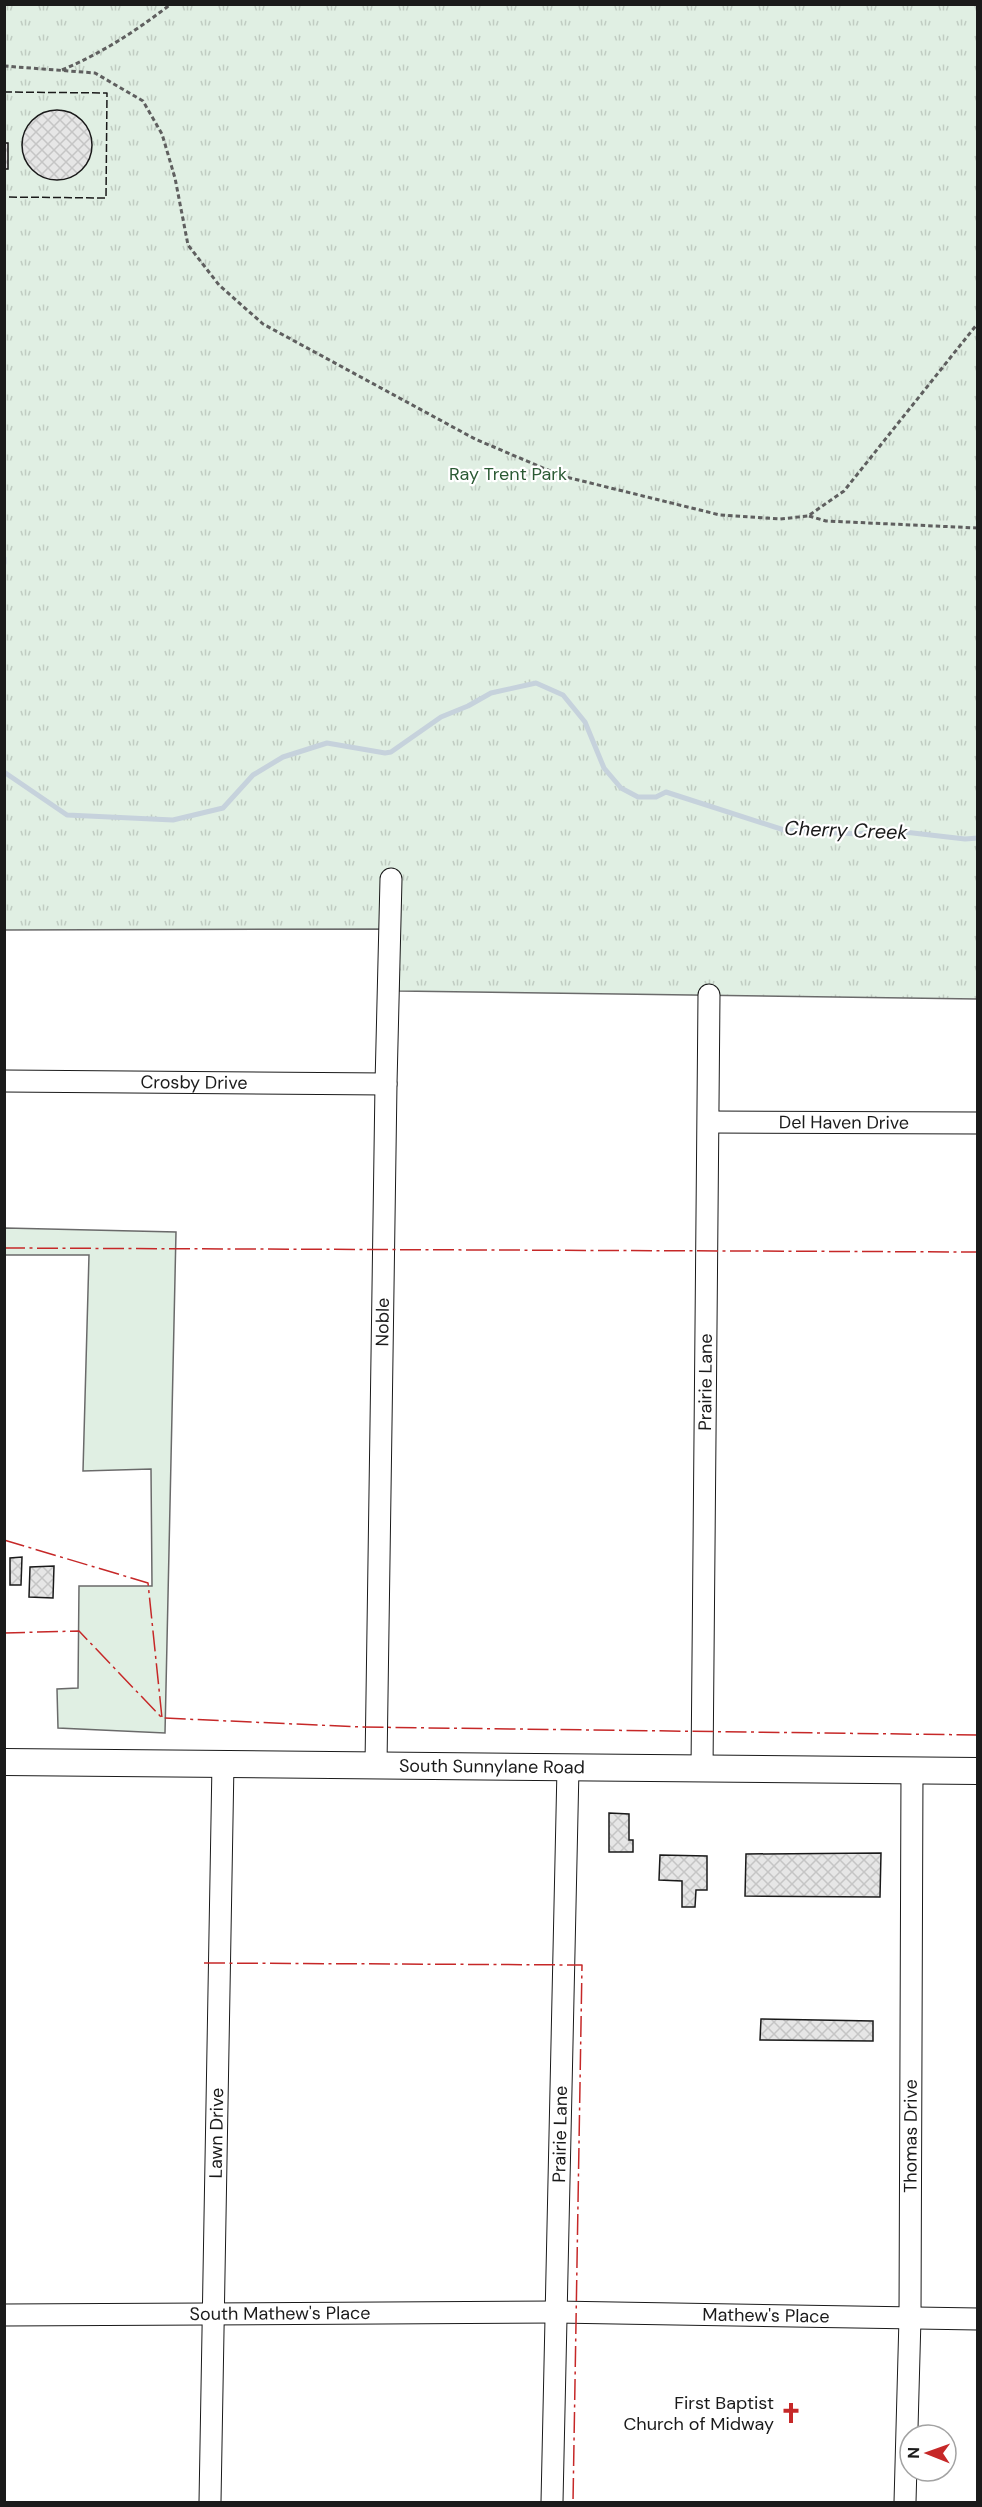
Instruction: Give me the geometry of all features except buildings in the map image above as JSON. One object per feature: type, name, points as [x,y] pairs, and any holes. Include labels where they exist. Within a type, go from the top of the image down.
[{"type":"main road","name":"South Sunnylane Road","points":[[4,1762],[978,1771]]},
{"type":"street","name":"Noble","points":[[376,1764],[391,879]]},
{"type":"street","name":"Prairie Lane","points":[[702,1769],[709,995]]},
{"type":"street","name":"Crosby Drive","points":[[4,1082],[386,1084]]},
{"type":"street","name":"Del Haven Drive","points":[[709,1122],[978,1123]]},
{"type":"street","name":"Lawn Drive","points":[[210,2502],[223,1763]]},
{"type":"street","name":"Prairie Lane","points":[[552,2502],[568,1768]]},
{"type":"street","name":"Thomas Drive","points":[[905,2502],[910,2318],[912,1770]]},
{"type":"street","name":"South Mathew's Place","points":[[4,2315],[213,2312],[556,2312]]},
{"type":"street","name":"Mathew's Place","points":[[556,2312],[978,2319]]},
{"type":"path","points":[[61,70],[96,56],[136,31],[171,4]]},
{"type":"path","points":[[4,66],[95,73],[143,101],[162,134],[175,178],[188,245],[219,285],[263,324],[475,439],[562,476],[720,515],[780,519],[808,516],[826,521],[978,528]]},
{"type":"path","points":[[808,516],[844,491],[978,323]]},
{"type":"green space","name":"Ray Trent Park","points":[[4,5],[977,5],[977,999],[399,991],[397,929],[5,930]]},
{"type":"green space","points":[[5,1228],[176,1232],[165,1733],[58,1728],[57,1689],[78,1688],[79,1586],[152,1586],[151,1469],[83,1471],[89,1255],[5,1255]]},
{"type":"waterway","name":"Cherry Creek","points":[[4,558],[4,563]]},
{"type":"waterway","name":"Cherry Creek","points":[[4,772],[67,815],[173,820],[223,808],[253,775],[283,757],[327,743],[385,753],[391,752],[441,717],[491,693],[536,683],[563,695],[585,722],[604,768],[621,788],[638,797],[656,797],[666,792],[784,830],[858,834],[887,830],[965,839],[978,838]]},
{"type":"fence","points":[[4,92],[107,93],[106,198],[4,197]]},
{"type":"power","points":[[4,1248],[978,1252]]},
{"type":"power","points":[[4,1540],[148,1583],[162,1718]]},
{"type":"power","points":[[4,1633],[79,1631],[162,1718],[361,1727],[978,1735]]},
{"type":"power","points":[[204,1963],[582,1965],[573,2502]]},
{"type":"place","name":"First Baptist Church of Midway","points":[[791,2413]]}]
